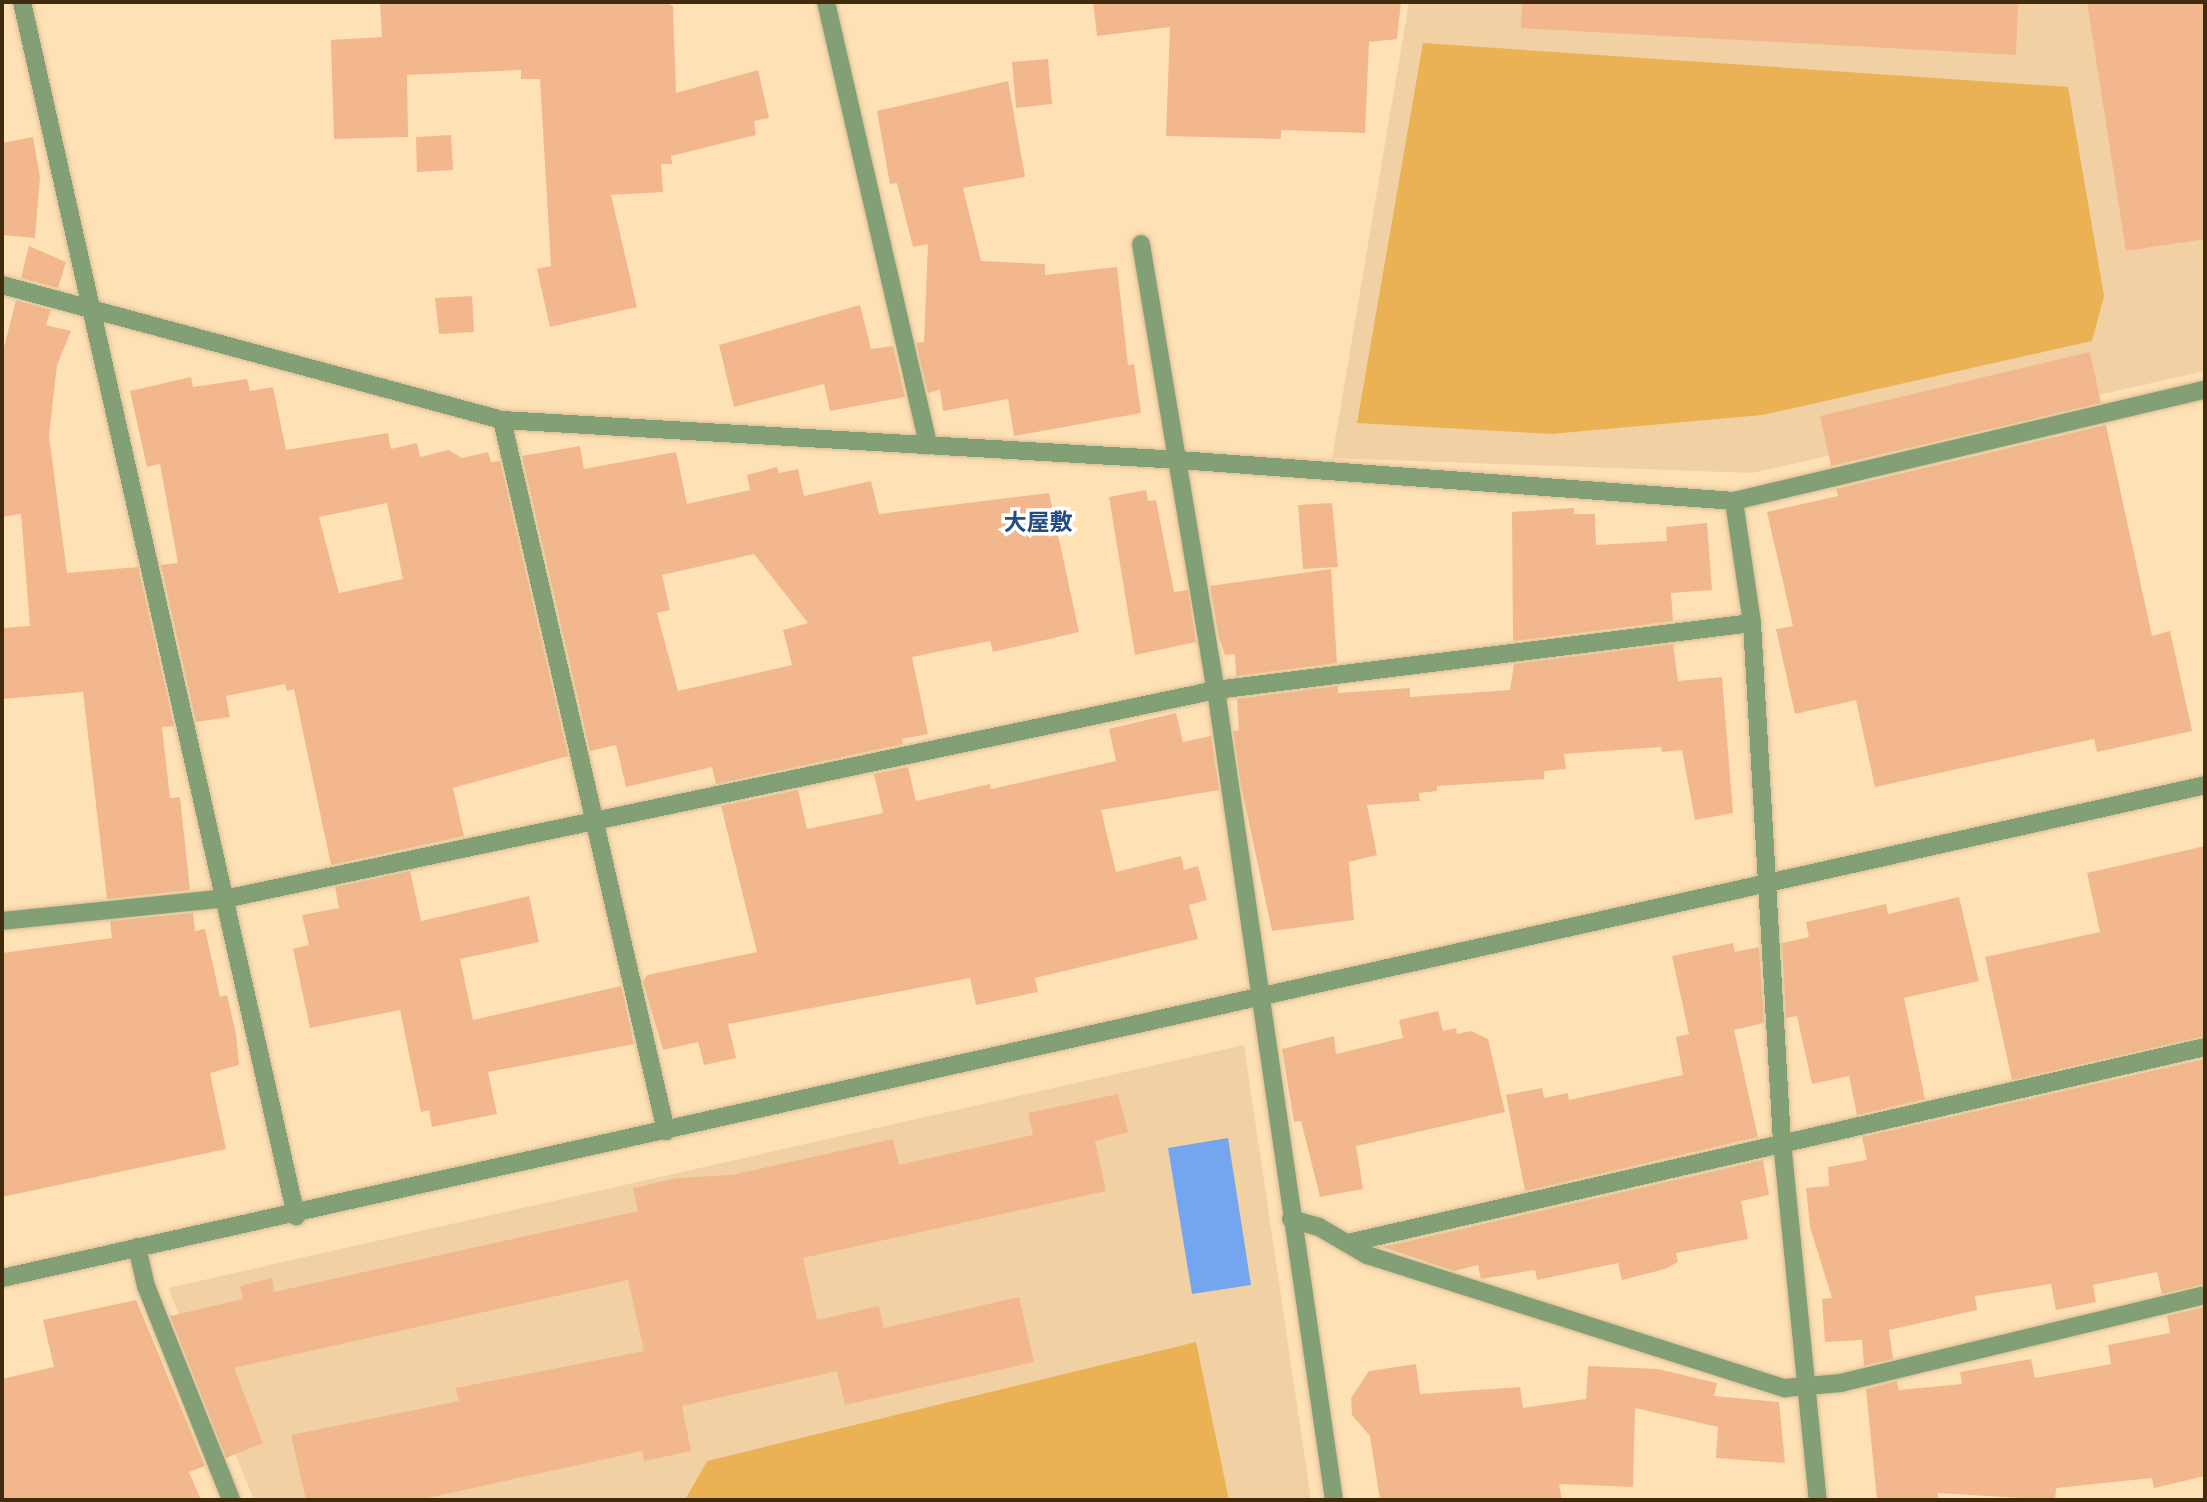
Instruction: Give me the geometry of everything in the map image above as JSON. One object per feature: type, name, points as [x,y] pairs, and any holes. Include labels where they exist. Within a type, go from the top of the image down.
[{"type":"street","points":[[22,2],[229,898],[296,1216]]},
{"type":"street","points":[[826,2],[928,445]]},
{"type":"street","points":[[1141,244],[1216,690],[1334,1500]]},
{"type":"street","points":[[2,285],[502,420],[1179,460],[1734,501],[2205,390]]},
{"type":"street","points":[[502,420],[590,822],[666,1131]]},
{"type":"street","points":[[1734,501],[1752,623],[1763,885],[1782,1142],[1818,1500]]},
{"type":"street","points":[[2,921],[229,898],[1216,690],[1752,623]]},
{"type":"street","points":[[2,1278],[137,1247],[296,1216],[1260,996],[2205,785]]},
{"type":"street","points":[[1348,1243],[2205,1047]]},
{"type":"street","points":[[1291,1219],[1348,1243],[1367,1255],[1785,1388],[1808,1387],[2205,1295]]},
{"type":"street","points":[[137,1247],[146,1286],[231,1500]]},
{"type":"shaded area","points":[[1409,2],[2205,2],[2205,371],[1752,473],[1332,458]]},
{"type":"shaded area","points":[[1423,43],[2068,87],[2104,296],[2092,341],[1762,415],[1551,434],[1357,423]]},
{"type":"shaded area","points":[[1244,1045],[1311,1500],[254,1500],[168,1288]]},
{"type":"shaded area","points":[[1196,1342],[1229,1500],[685,1500],[707,1461]]},
{"type":"water","points":[[1228,1138],[1251,1285],[1192,1294],[1168,1148]]},
{"type":"building","points":[[380,2],[664,2],[673,6],[676,93],[758,70],[769,118],[754,121],[756,135],[671,156],[672,164],[661,164],[663,192],[611,195],[637,307],[550,327],[537,269],[551,266],[540,79],[521,79],[521,70],[407,75],[408,137],[334,139],[331,40],[382,37]]},
{"type":"building","points":[[1093,2],[1401,2],[1397,39],[1369,42],[1365,133],[1281,130],[1281,139],[1166,136],[1170,27],[1097,36]]},
{"type":"building","points":[[1522,2],[2018,2],[2016,55],[1521,28]]},
{"type":"building","points":[[2087,2],[2205,2],[2205,239],[2126,251]]},
{"type":"building","points":[[1048,59],[1052,104],[1016,108],[1012,62]]},
{"type":"building","points":[[1008,81],[1025,177],[963,188],[981,261],[1045,264],[1045,275],[1117,267],[1128,365],[1134,364],[1141,413],[1014,436],[1008,399],[943,411],[940,390],[928,393],[916,343],[924,342],[928,244],[913,247],[897,183],[890,184],[877,111]]},
{"type":"building","points":[[451,135],[453,170],[417,172],[416,137]]},
{"type":"building","points":[[33,137],[40,177],[35,238],[2,235],[2,143]]},
{"type":"building","points":[[29,246],[66,262],[58,288],[21,278]]},
{"type":"building","points":[[472,296],[474,332],[439,334],[435,298]]},
{"type":"building","points":[[16,300],[51,310],[46,325],[71,331],[57,365],[49,436],[67,573],[138,567],[174,726],[162,727],[170,798],[180,797],[190,890],[107,899],[83,692],[2,699],[2,628],[30,626],[21,514],[2,517],[2,355]]},
{"type":"building","points":[[860,305],[871,349],[893,346],[905,397],[830,411],[824,384],[734,407],[719,345]]},
{"type":"building","points":[[2090,352],[2101,403],[1831,466],[1820,416]]},
{"type":"building","points":[[191,377],[193,387],[247,379],[250,391],[273,387],[286,450],[388,433],[391,449],[417,443],[420,457],[448,450],[462,458],[488,452],[491,462],[500,461],[568,756],[453,788],[464,836],[331,865],[294,689],[287,691],[285,684],[226,696],[230,717],[196,722],[161,565],[178,563],[160,464],[147,467],[130,391]],"holes":[[[387,503],[403,579],[339,593],[319,517]]]},
{"type":"building","points":[[2106,425],[2152,636],[2170,631],[2192,731],[2097,752],[2094,739],[1875,787],[1856,700],[1795,714],[1776,629],[1793,626],[1767,512],[1838,496],[1836,489]]},
{"type":"building","points":[[580,446],[584,469],[676,452],[687,504],[750,490],[747,475],[777,467],[779,473],[798,469],[804,496],[871,481],[879,514],[1049,493],[1079,632],[993,652],[990,641],[912,657],[928,734],[902,739],[903,744],[716,784],[712,767],[626,787],[616,745],[590,751],[522,456]],"holes":[[[754,554],[808,623],[783,630],[792,665],[678,691],[657,613],[670,610],[662,575]]]},
{"type":"building","points":[[1146,490],[1148,501],[1156,500],[1174,592],[1188,590],[1196,642],[1135,655],[1109,497]]},
{"type":"building","points":[[1332,503],[1338,567],[1303,569],[1298,505]]},
{"type":"building","points":[[1574,508],[1574,514],[1595,514],[1596,545],[1667,541],[1666,527],[1707,523],[1712,590],[1671,593],[1673,621],[1513,641],[1512,512]]},
{"type":"building","points":[[1331,569],[1337,663],[1236,676],[1235,654],[1225,655],[1219,638],[1210,586]]},
{"type":"building","points":[[1673,644],[1678,681],[1722,677],[1733,813],[1695,820],[1682,750],[1662,752],[1661,747],[1564,754],[1566,769],[1544,771],[1544,779],[1437,786],[1437,791],[1419,793],[1420,801],[1367,805],[1377,855],[1349,862],[1354,920],[1272,931],[1241,785],[1233,731],[1239,730],[1237,699],[1338,686],[1338,693],[1410,688],[1410,697],[1510,690],[1514,664]]},
{"type":"building","points":[[1176,713],[1183,742],[1211,736],[1219,790],[1101,810],[1116,872],[1181,856],[1184,870],[1198,866],[1207,900],[1189,905],[1198,939],[1035,978],[1038,992],[976,1005],[970,978],[728,1024],[736,1058],[704,1065],[698,1042],[663,1050],[643,982],[647,975],[757,952],[721,806],[798,790],[807,829],[883,813],[874,774],[908,767],[916,801],[990,784],[991,789],[1116,761],[1109,729]]},
{"type":"building","points":[[2205,846],[2205,1036],[2012,1080],[1985,957],[2100,932],[2087,873]]},
{"type":"building","points":[[410,871],[421,921],[529,896],[539,942],[460,959],[473,1020],[621,986],[634,1044],[488,1072],[497,1114],[432,1127],[429,1110],[421,1112],[400,1010],[310,1028],[293,949],[309,945],[302,915],[339,908],[335,887]]},
{"type":"building","points":[[1959,897],[1979,981],[1904,998],[1925,1099],[1857,1115],[1849,1076],[1812,1084],[1797,1016],[1786,1018],[1782,943],[1809,937],[1806,922],[1886,904],[1888,914]]},
{"type":"building","points":[[193,913],[195,931],[205,929],[220,997],[227,995],[236,1033],[239,1065],[210,1073],[226,1149],[2,1197],[2,953],[112,938],[110,921]]},
{"type":"building","points":[[1733,943],[1735,952],[1759,947],[1764,1023],[1734,1030],[1758,1137],[1525,1191],[1506,1095],[1542,1088],[1544,1098],[1568,1093],[1569,1100],[1683,1075],[1676,1037],[1689,1034],[1672,956]]},
{"type":"building","points":[[1438,1011],[1443,1031],[1456,1028],[1457,1034],[1471,1031],[1488,1039],[1505,1112],[1356,1146],[1363,1189],[1320,1197],[1301,1121],[1294,1122],[1282,1049],[1334,1036],[1336,1054],[1403,1038],[1399,1020]]},
{"type":"building","points":[[2205,1059],[2205,1284],[2162,1294],[2157,1272],[2093,1285],[2096,1302],[2056,1310],[2051,1284],[1975,1296],[1977,1310],[1889,1330],[1893,1359],[1864,1366],[1862,1340],[1825,1342],[1822,1299],[1832,1298],[1810,1227],[1806,1188],[1829,1186],[1828,1167],[1867,1160],[1862,1137]]},
{"type":"building","points":[[1118,1094],[1128,1132],[1095,1141],[1106,1191],[803,1258],[817,1320],[879,1306],[884,1328],[1019,1297],[1034,1362],[845,1405],[837,1371],[682,1406],[691,1451],[644,1461],[642,1451],[418,1500],[306,1500],[291,1435],[459,1401],[456,1388],[644,1351],[628,1280],[234,1368],[263,1443],[226,1458],[170,1316],[243,1299],[240,1286],[272,1278],[274,1292],[638,1211],[633,1188],[677,1178],[732,1175],[893,1139],[899,1165],[1033,1135],[1028,1113]]},
{"type":"building","points":[[1763,1160],[1769,1195],[1741,1201],[1748,1239],[1676,1253],[1678,1262],[1665,1269],[1622,1280],[1618,1263],[1537,1280],[1535,1270],[1481,1279],[1478,1265],[1454,1271],[1383,1247]]},
{"type":"building","points":[[136,1300],[205,1466],[189,1472],[201,1500],[2,1500],[2,1379],[54,1367],[43,1320]]},
{"type":"building","points":[[2205,1307],[2205,1476],[2154,1488],[2152,1478],[2056,1488],[2055,1500],[1938,1493],[1938,1500],[1877,1500],[1866,1389],[1897,1381],[1899,1390],[1962,1384],[1960,1372],[2031,1359],[2035,1378],[2111,1364],[2108,1345],[2170,1333],[2167,1316]]},
{"type":"building","points":[[1416,1364],[1420,1394],[1520,1387],[1523,1408],[1586,1399],[1588,1366],[1658,1369],[1717,1383],[1714,1396],[1779,1402],[1785,1463],[1716,1458],[1718,1427],[1635,1408],[1633,1487],[1559,1484],[1562,1500],[1380,1500],[1370,1436],[1352,1415],[1351,1398],[1369,1371]]},
{"type":"district","name":"大屋敷","points":[[1038,523]]}]
